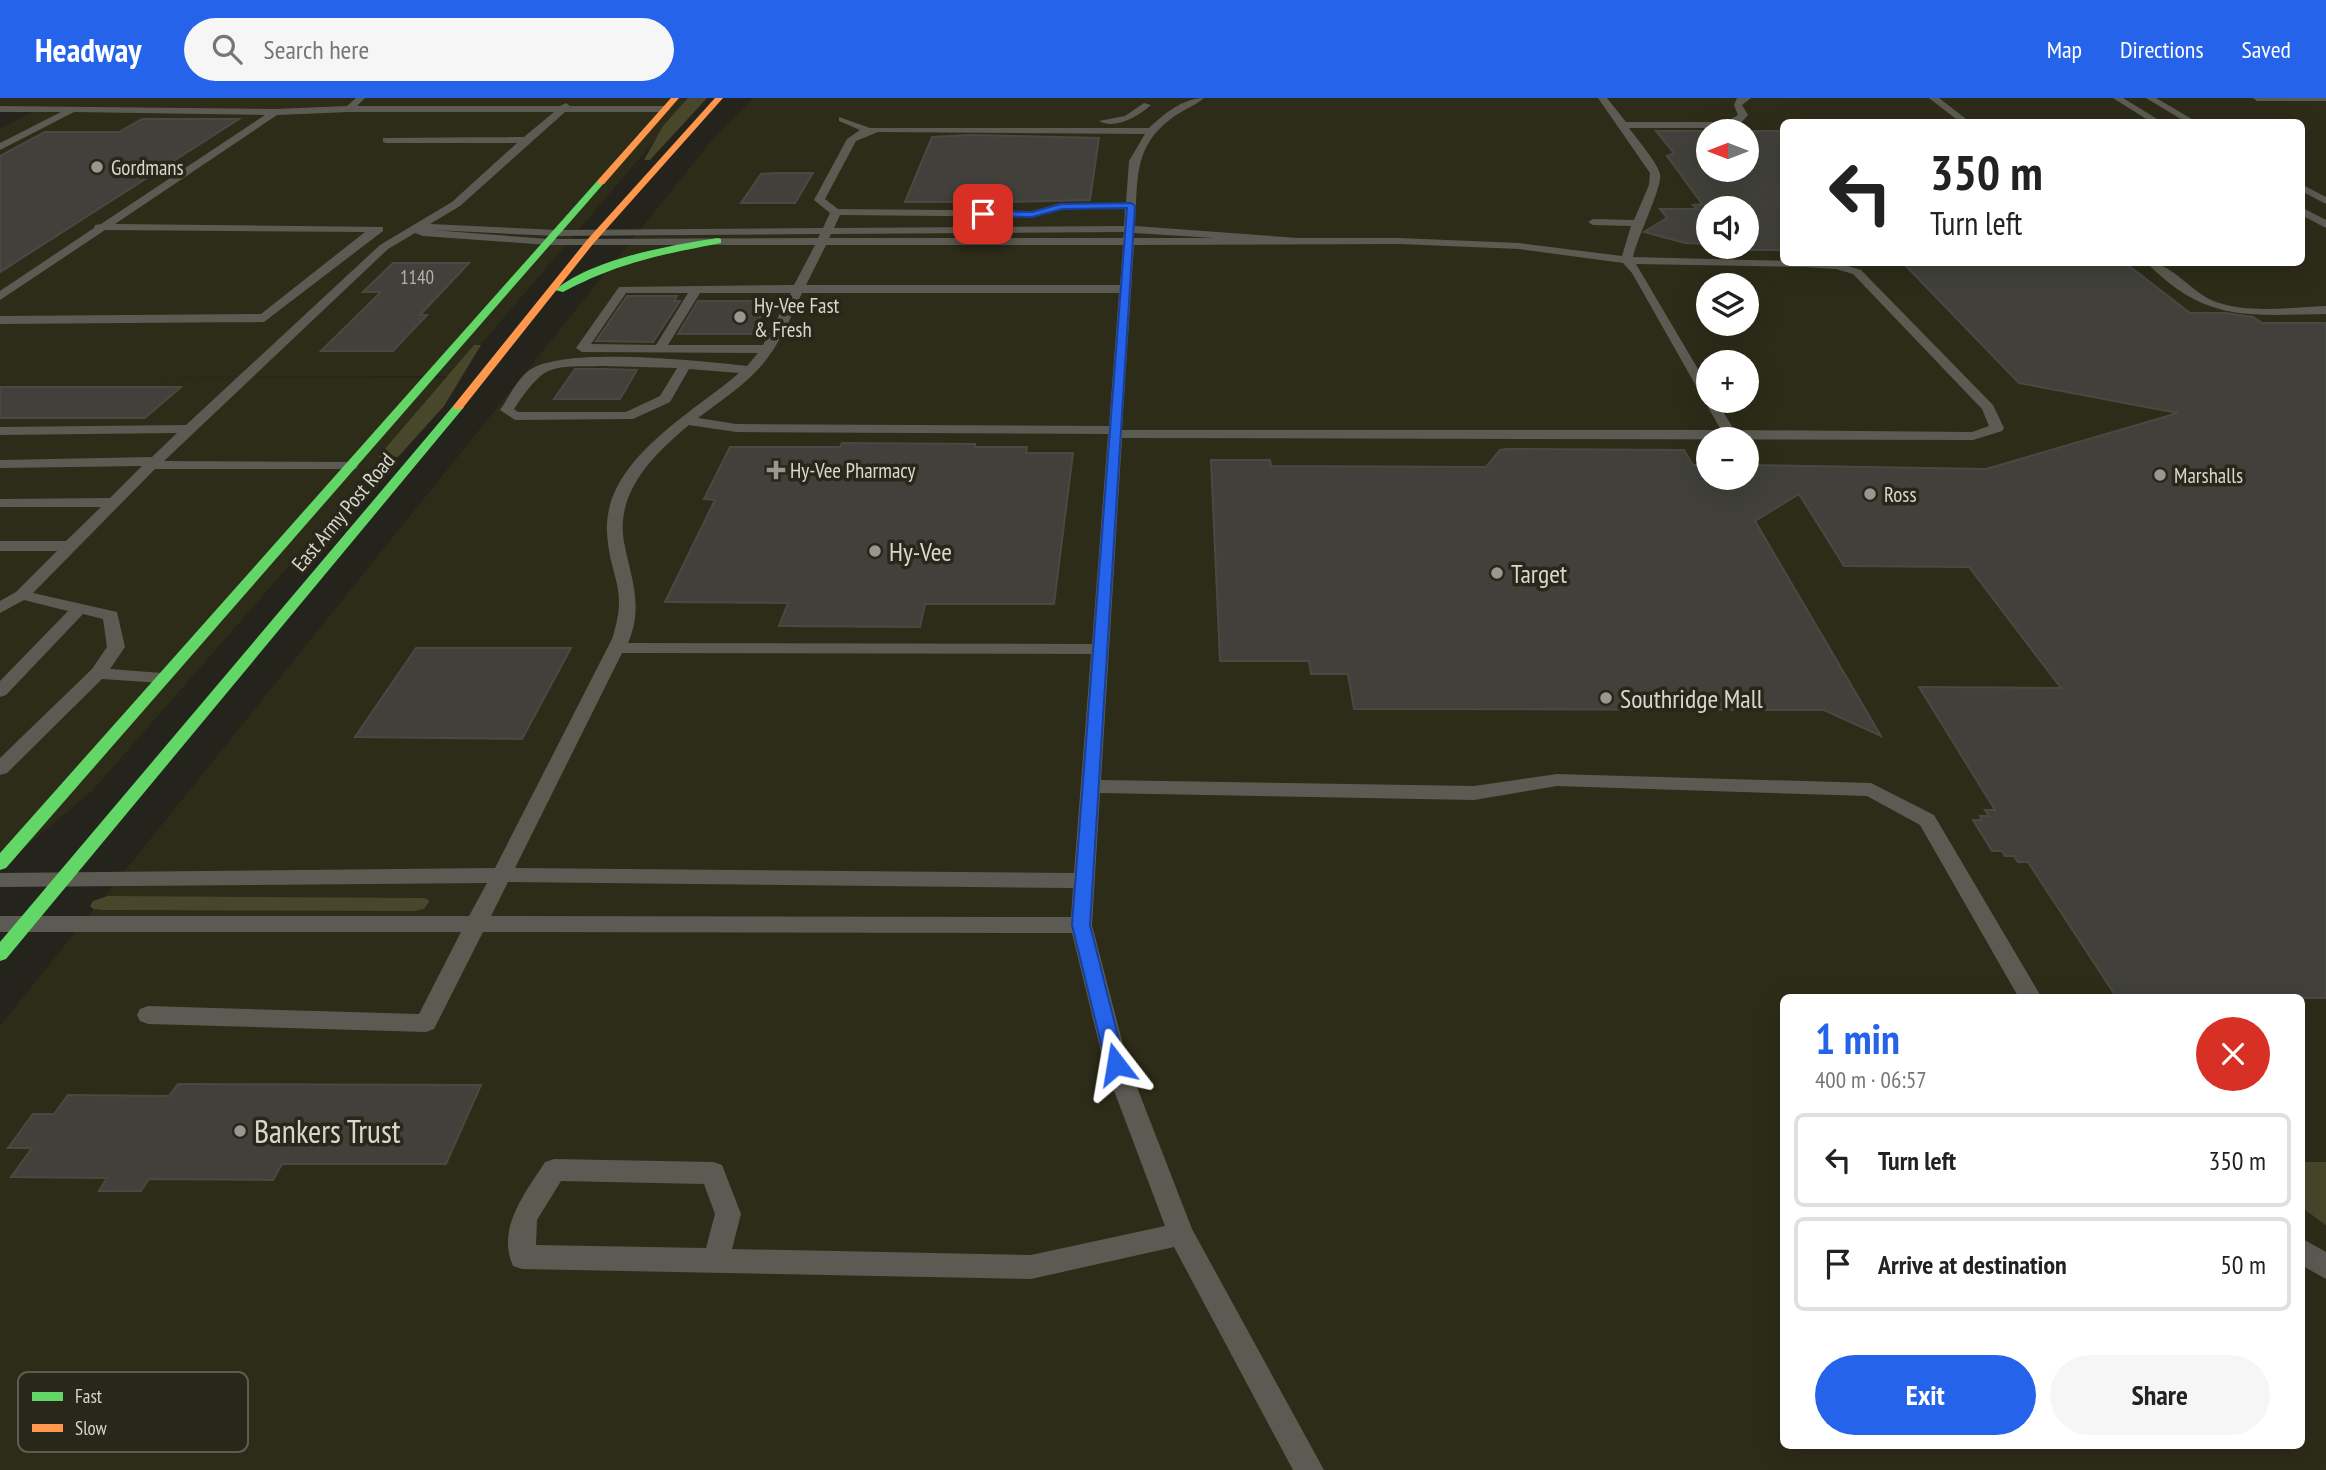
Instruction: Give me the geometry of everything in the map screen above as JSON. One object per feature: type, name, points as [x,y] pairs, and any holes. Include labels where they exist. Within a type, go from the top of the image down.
[{"type":"main road","name":"East Army Post Road","points":[[0,954],[442,427],[595,237],[719,98]]},
{"type":"main road","name":"East Army Post Road","points":[[0,864],[162,678],[358,468],[670,103]]},
{"type":"main road","points":[[547,298],[593,270],[622,258],[649,251],[718,241]]},
{"type":"main road","points":[[250,653],[269,604]]},
{"type":"lane","points":[[349,108],[361,98]]},
{"type":"lane","points":[[0,608],[22,595],[153,463],[384,247],[456,204],[523,140],[578,98]]},
{"type":"lane","points":[[1200,98],[1172,113],[1150,131],[1134,161],[1081,925],[1116,1064],[1181,1234],[1308,1470]]},
{"type":"lane","points":[[1602,98],[1655,173],[1654,185],[1637,223],[1627,260]]},
{"type":"lane","points":[[1623,125],[1727,125],[1739,120],[1743,115],[1738,105],[1740,100],[1747,98]]},
{"type":"lane","points":[[1933,98],[1961,119]]},
{"type":"lane","points":[[2117,98],[2152,119]]},
{"type":"lane","points":[[2150,98],[2187,119]]},
{"type":"lane","points":[[2257,98],[2326,98]]},
{"type":"lane","points":[[0,109],[275,112],[349,108],[562,109],[670,103]]},
{"type":"lane","points":[[1096,121],[1127,118],[1147,105]]},
{"type":"lane","points":[[411,120],[426,108]]},
{"type":"lane","points":[[0,147],[74,109]]},
{"type":"lane","points":[[0,296],[275,112]]},
{"type":"lane","points":[[842,119],[870,131],[1150,131]]},
{"type":"lane","points":[[399,129],[416,132],[502,132],[523,140],[386,140],[399,129]]},
{"type":"lane","points":[[870,131],[852,139],[819,200],[836,212],[1032,214],[1061,206],[1131,206]]},
{"type":"lane","points":[[2305,189],[2326,201]]},
{"type":"lane","points":[[2305,210],[2326,210]]},
{"type":"lane","points":[[148,1015],[426,1023],[617,648],[626,624],[629,598],[615,547],[615,518],[624,490],[640,464],[661,440],[749,370],[766,349],[836,212]]},
{"type":"lane","points":[[2305,212],[2326,225]]},
{"type":"lane","points":[[1593,222],[1637,223]]},
{"type":"lane","points":[[99,228],[433,227],[553,237],[1129,236],[1232,243],[1294,240],[1519,246],[1627,260],[1780,263]]},
{"type":"lane","points":[[0,320],[264,318],[376,229]]},
{"type":"lane","points":[[595,237],[718,241],[825,235]]},
{"type":"lane","points":[[1627,260],[1637,272],[1648,297],[1696,377]]},
{"type":"lane","points":[[1759,434],[1973,436],[1997,428],[1988,408],[1857,272],[1837,266]]},
{"type":"lane","points":[[2156,266],[2200,299],[2218,307],[2240,311],[2326,310]]},
{"type":"lane","points":[[766,349],[582,348],[596,334],[619,300],[623,289],[1125,289]]},
{"type":"lane","points":[[660,348],[696,289]]},
{"type":"lane","points":[[674,300],[689,300]]},
{"type":"lane","points":[[663,318],[678,318]]},
{"type":"lane","points":[[652,334],[668,334]]},
{"type":"lane","points":[[686,363],[665,400],[628,416],[515,416],[507,410],[537,370],[567,363],[686,363],[749,370]]},
{"type":"lane","points":[[567,363],[581,372]]},
{"type":"lane","points":[[624,372],[657,363]]},
{"type":"lane","points":[[685,420],[749,428],[1696,434]]},
{"type":"lane","points":[[0,431],[189,429]]},
{"type":"lane","points":[[0,464],[153,463],[358,468]]},
{"type":"lane","points":[[0,503],[115,502]]},
{"type":"lane","points":[[0,546],[71,546]]},
{"type":"lane","points":[[0,595],[22,595],[111,615],[116,647],[98,673],[0,769]]},
{"type":"lane","points":[[0,691],[80,608]]},
{"type":"lane","points":[[617,648],[1100,649]]},
{"type":"lane","points":[[98,673],[162,678]]},
{"type":"lane","points":[[1090,786],[1474,793],[1557,780],[1817,786],[1871,790],[1927,820],[2029,994]]},
{"type":"lane","points":[[0,880],[501,875],[1084,881]]},
{"type":"lane","points":[[0,924],[1081,925]]},
{"type":"lane","points":[[716,1261],[727,1214],[713,1173],[554,1170],[524,1218],[522,1257],[1031,1268],[1181,1234]]},
{"type":"lane","points":[[2305,1253],[2326,1267]]},
{"type":"shaded area","points":[[0,98],[691,98],[454,376],[141,377],[453,378],[93,790],[0,868],[0,129],[40,108],[0,107]]},
{"type":"shaded area","points":[[688,98],[707,98],[650,160],[644,160],[663,126]]},
{"type":"shaded area","name":"Southridge Mall","points":[[753,98],[2326,98],[2326,1470],[0,1470],[0,1026],[713,139]]},
{"type":"shaded area","points":[[474,345],[481,345],[444,406],[398,457],[378,457]]},
{"type":"shaded area","points":[[108,896],[422,898],[428,899],[429,902],[424,909],[415,911],[103,910],[90,906],[93,901]]},
{"type":"shaded area","points":[[2305,1162],[2326,1162],[2326,1225],[2305,1210]]},
{"type":"building","points":[[142,119],[239,119],[0,272],[0,156],[45,132],[119,132]]},
{"type":"building","points":[[1656,131],[1696,131],[1696,182],[1759,182],[1759,131],[1780,131],[1780,250],[1759,250],[1759,196],[1696,196],[1667,156],[1674,153]]},
{"type":"building","points":[[970,135],[1099,138],[1090,200],[1005,202],[1003,208],[963,208],[965,202],[905,202],[932,137]]},
{"type":"building","points":[[813,173],[795,203],[741,203],[761,174]]},
{"type":"building","points":[[1660,209],[1696,209],[1696,243],[1644,232],[1667,218]]},
{"type":"building","points":[[393,263],[469,263],[420,315],[427,315],[393,351],[321,351],[381,292],[363,292]]},
{"type":"building","name":"Southridge Mall","points":[[1906,266],[2129,266],[2190,313],[2225,313],[2253,317],[2262,323],[2326,323],[2326,998],[2305,998],[2305,994],[2114,994],[2028,862],[2018,862],[2014,856],[2005,856],[2002,851],[1992,851],[1973,820],[1982,820],[1980,816],[1989,816],[1985,810],[1995,810],[1919,687],[2061,688],[1969,567],[1844,566],[1799,494],[1755,521],[1881,736],[1824,710],[1354,709],[1348,674],[1311,674],[1309,661],[1220,661],[1211,460],[1270,460],[1271,466],[1486,467],[1500,450],[1507,449],[1684,450],[1693,465],[1696,465],[1696,490],[1759,490],[1759,465],[1986,469],[2178,413],[2019,383]]},
{"type":"building","points":[[627,296],[677,296],[674,301],[680,301],[653,342],[596,341]]},
{"type":"building","points":[[698,301],[768,301],[752,334],[678,334]]},
{"type":"building","points":[[575,369],[637,370],[620,399],[554,399]]},
{"type":"building","points":[[0,387],[181,387],[145,418],[0,418]]},
{"type":"building","name":"Hy-Vee","points":[[842,443],[975,444],[975,447],[1027,447],[1026,453],[1073,453],[1054,604],[925,604],[920,627],[779,626],[788,603],[665,602],[715,500],[704,499],[730,447],[840,447]]},
{"type":"building","points":[[416,648],[571,648],[522,739],[355,737]]},
{"type":"building","name":"Bankers Trust","points":[[178,1084],[481,1085],[446,1164],[282,1164],[273,1180],[149,1179],[141,1191],[99,1191],[107,1178],[11,1177],[32,1148],[8,1148],[33,1114],[54,1114],[68,1095],[169,1096]]},
{"type":"traffic: fast","points":[[0,864],[601,182]]},
{"type":"traffic: fast","points":[[560,290],[598,271],[636,257],[718,241]]},
{"type":"traffic: fast","points":[[0,954],[458,407]]},
{"type":"traffic: slow","points":[[601,182],[675,98]]},
{"type":"traffic: slow","points":[[458,407],[590,242],[719,98]]},
{"type":"place","name":"Gordmans","points":[[97,167]]},
{"type":"place","name":"Hy-Vee Fast & Fresh","points":[[740,317]]},
{"type":"place","name":"Hy-Vee Pharmacy","points":[[776,470]]},
{"type":"place","name":"Marshalls","points":[[2160,475]]},
{"type":"place","name":"Ross","points":[[1870,494]]},
{"type":"place","name":"Hy-Vee","points":[[875,551]]},
{"type":"place","name":"Target","points":[[1497,573]]},
{"type":"place","name":"Southridge Mall","points":[[1606,698]]},
{"type":"place","name":"Bankers Trust","points":[[240,1131]]},
{"type":"route","points":[[983,214],[1032,214],[1061,206],[1131,206],[1081,925],[1116,1064]]}]
